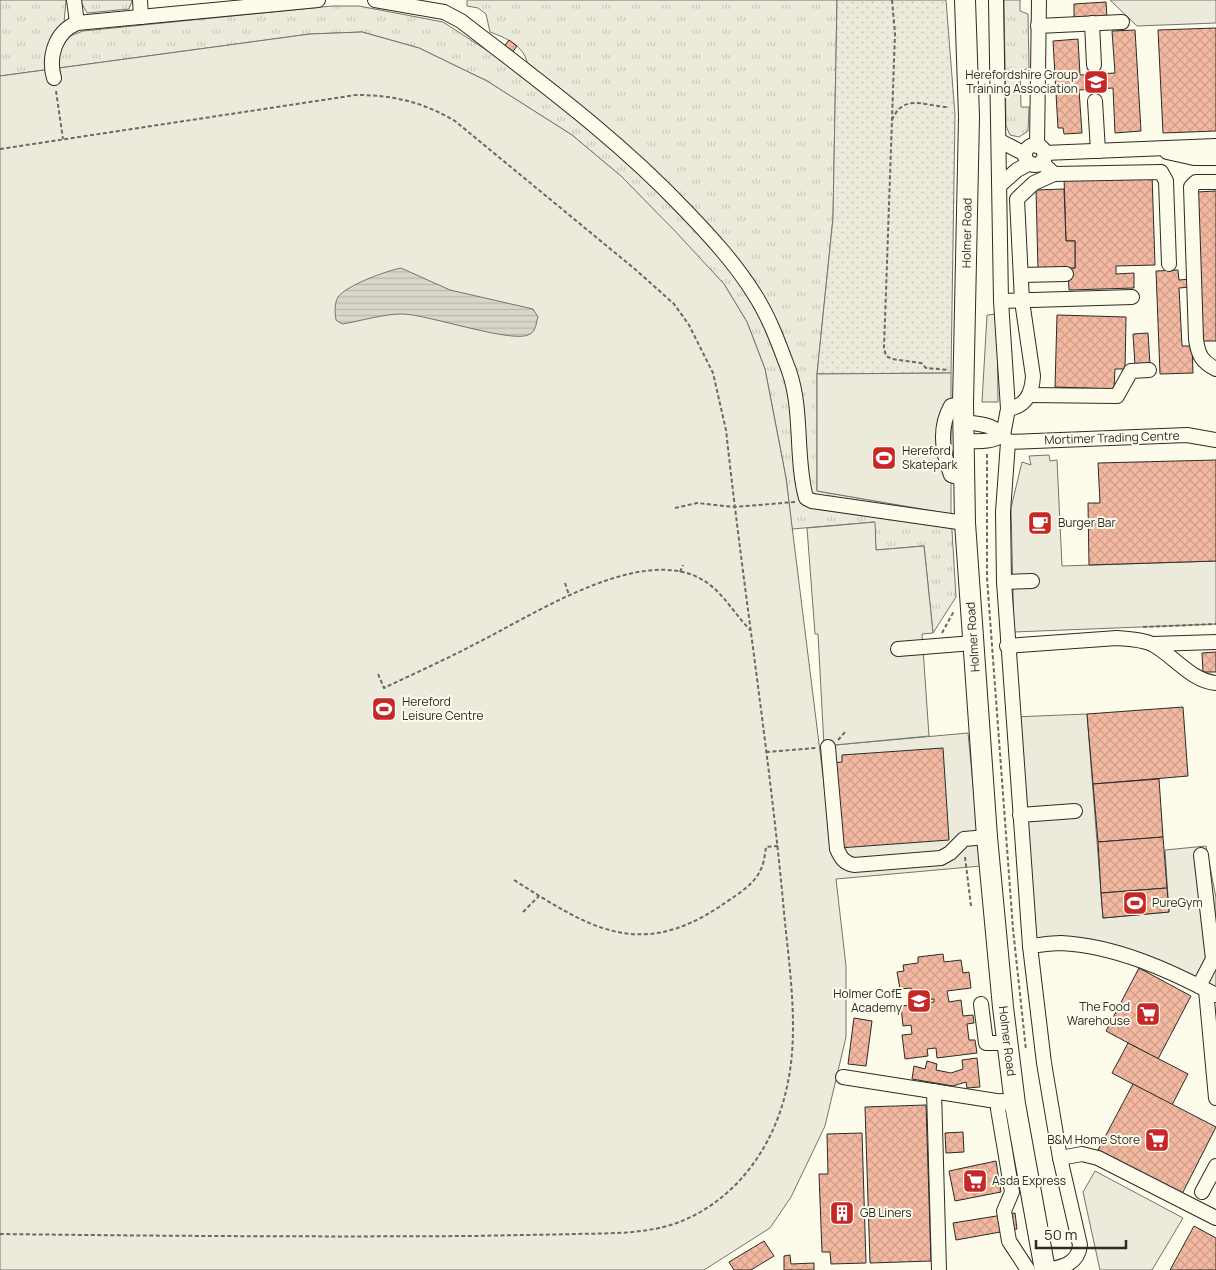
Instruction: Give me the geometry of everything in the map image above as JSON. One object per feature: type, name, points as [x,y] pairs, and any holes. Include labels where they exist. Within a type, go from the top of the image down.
[{"type":"highway","name":"Holmer Road","points":[[965,0],[969,126],[963,422],[965,523],[987,837],[1007,1043],[1008,1102],[1046,1270]]},
{"type":"street","points":[[74,0],[77,23]]},
{"type":"street","points":[[140,0],[141,17]]},
{"type":"street","points":[[375,0],[444,12],[461,21],[606,134],[661,185],[716,243],[753,292],[772,327],[790,374],[806,498],[812,501],[965,523]]},
{"type":"street","points":[[996,0],[1000,141],[1001,301],[1008,409],[1002,512],[1008,646],[1030,946],[1044,1063],[1060,1158],[1079,1236],[1079,1252],[1073,1261],[1067,1266],[1046,1270]]},
{"type":"street","points":[[1036,156],[1039,0]]},
{"type":"street","points":[[54,78],[51,54],[66,29],[77,23],[141,17],[218,5],[310,1]]},
{"type":"street","points":[[1038,26],[1122,22]]},
{"type":"street","points":[[1092,24],[1094,65]]},
{"type":"street","points":[[1095,102],[1098,150]]},
{"type":"street","points":[[1000,141],[1036,156],[1054,174]]},
{"type":"street","points":[[1000,185],[1036,156],[1098,150],[1216,146]]},
{"type":"street","points":[[1129,149],[1158,150],[1182,156],[1216,158]]},
{"type":"street","points":[[1008,409],[1019,407],[1030,395],[1033,376],[1022,301],[1017,199],[1034,183],[1054,174],[1161,172],[1166,181],[1169,264]]},
{"type":"street","points":[[1216,182],[1196,182],[1191,187],[1196,346],[1198,354],[1207,364],[1216,369]]},
{"type":"street","points":[[1021,275],[1066,274]]},
{"type":"street","points":[[1001,301],[1132,297]]},
{"type":"street","points":[[1030,395],[1117,396],[1131,371],[1149,370]]},
{"type":"street","points":[[964,479],[951,475],[944,456],[944,419],[951,406],[963,422],[990,425],[1005,438]]},
{"type":"street","name":"Mortimer Trading Centre","points":[[1005,438],[1187,435],[1216,440]]},
{"type":"street","points":[[1004,582],[1032,581]]},
{"type":"street","points":[[1008,646],[1117,638],[1134,639],[1152,644],[1216,642]]},
{"type":"street","points":[[898,649],[973,643]]},
{"type":"street","points":[[1152,644],[1198,677],[1216,683]]},
{"type":"street","points":[[828,747],[837,849],[840,858],[846,864],[854,865],[941,858],[950,853],[964,839],[987,837]]},
{"type":"street","points":[[1020,815],[1075,811]]},
{"type":"street","points":[[1201,855],[1213,959],[1207,990],[1216,1098]]},
{"type":"street","points":[[1030,946],[1061,943],[1099,950],[1150,964],[1207,990]]},
{"type":"street","points":[[981,1004],[986,1044],[1007,1043]]},
{"type":"street","points":[[844,1077],[1008,1102]]},
{"type":"street","points":[[934,1091],[940,1270]]},
{"type":"street","points":[[1008,1102],[998,1110],[1012,1192],[1004,1211],[1009,1241],[1028,1270]]},
{"type":"street","points":[[1060,1158],[1082,1154],[1098,1158],[1216,1218]]},
{"type":"street","points":[[1202,1192],[1216,1166]]},
{"type":"path","points":[[892,0],[895,33],[884,348],[886,356],[892,359],[921,363],[926,368],[964,371]]},
{"type":"path","points":[[54,78],[63,139]]},
{"type":"path","points":[[0,149],[356,94],[404,98],[432,108],[462,127],[636,270],[674,304],[689,325],[713,373],[726,430],[734,507],[778,846],[793,1016],[788,1087],[778,1120],[764,1149],[746,1175],[723,1196],[696,1215],[670,1226],[646,1231],[615,1233],[308,1237],[0,1234]]},
{"type":"path","points":[[891,122],[897,109],[905,103],[949,107]]},
{"type":"path","points":[[675,508],[697,503],[734,507],[812,501]]},
{"type":"path","points":[[680,572],[683,564]]},
{"type":"path","points":[[378,674],[384,688],[478,643],[569,595],[616,578],[644,572],[670,570],[690,574],[715,588],[750,630]]},
{"type":"path","points":[[564,583],[569,595]]},
{"type":"path","points":[[935,646],[956,607]]},
{"type":"path","points":[[766,752],[828,747],[837,742],[845,732]]},
{"type":"path","points":[[957,845],[967,861],[971,906]]},
{"type":"path","points":[[514,880],[587,923],[612,932],[638,935],[663,933],[688,925],[741,892],[761,870],[766,847],[778,846]]},
{"type":"path","points":[[523,912],[539,895]]},
{"type":"green space","points":[[0,0],[66,0],[62,46],[70,36],[83,31],[332,6],[359,6],[443,22],[528,77],[528,68],[523,53],[506,39],[490,32],[486,14],[478,8],[467,6],[467,0],[837,0],[833,218],[817,374],[817,491],[951,514],[956,597],[933,633],[924,546],[876,550],[874,522],[792,529],[786,478],[765,369],[747,322],[724,284],[621,176],[572,135],[487,81],[419,48],[362,32],[310,34],[0,76]]},
{"type":"green space","points":[[80,0],[132,1],[129,9],[87,13]]},
{"type":"green space","points":[[837,0],[946,0],[955,115],[951,373],[817,374],[833,218]]},
{"type":"green space","points":[[1004,0],[1020,0],[1020,11],[1028,14],[1029,68],[1020,72],[1021,107],[1029,107],[1028,131],[1019,137],[1010,135],[1006,126]]},
{"type":"green space","name":"Hereford Leisure Centre","points":[[362,32],[419,48],[487,81],[572,135],[621,176],[724,284],[747,322],[765,369],[786,478],[833,856],[824,746],[968,733],[981,866],[836,879],[846,966],[846,1037],[825,1126],[791,1197],[770,1228],[704,1270],[0,1270],[0,76],[310,34]]},
{"type":"green space","name":"Hereford Skatepark","points":[[951,373],[951,514],[817,491],[817,374]]},
{"type":"shaded area","points":[[1110,0],[1216,0],[1216,23],[1137,26]]},
{"type":"shaded area","points":[[401,268],[450,290],[533,309],[538,317],[535,329],[530,334],[508,336],[402,314],[380,316],[342,324],[336,320],[336,303],[338,297],[343,292],[367,279]]},
{"type":"shaded area","points":[[997,314],[998,402],[982,402],[987,315]]},
{"type":"shaded area","points":[[1049,455],[1050,461],[1057,460],[1062,566],[1216,561],[1216,624],[1014,632],[1011,508],[1022,462],[1031,465],[1029,456]]},
{"type":"shaded area","points":[[875,522],[876,550],[924,546],[933,633],[922,634],[929,736],[824,746],[818,634],[815,634],[807,528]]},
{"type":"shaded area","points":[[1087,714],[1103,918],[1169,912],[1165,850],[1206,846],[1216,898],[1216,995],[1126,956],[1030,946],[1013,717]]},
{"type":"shaded area","points":[[1095,1171],[1183,1218],[1152,1270],[1100,1270],[1083,1192]]},
{"type":"building","points":[[1106,2],[1107,18],[1074,19],[1074,4]]},
{"type":"building","points":[[1216,28],[1216,131],[1163,133],[1158,30]]},
{"type":"building","points":[[1135,30],[1141,131],[1115,133],[1113,88],[1079,90],[1082,133],[1064,134],[1063,128],[1058,128],[1053,41],[1078,39],[1080,75],[1115,73],[1112,31]]},
{"type":"building","points":[[509,40],[517,46],[511,54],[503,48]]},
{"type":"building","points":[[1152,174],[1155,265],[1116,266],[1116,274],[1134,273],[1134,288],[1069,290],[1068,268],[1075,268],[1075,241],[1066,241],[1064,177]]},
{"type":"building","points":[[1064,189],[1066,241],[1075,241],[1075,268],[1038,269],[1036,190]]},
{"type":"building","points":[[1216,191],[1216,341],[1202,341],[1197,192]]},
{"type":"building","points":[[1178,270],[1179,280],[1191,279],[1191,287],[1179,288],[1182,346],[1192,346],[1193,373],[1160,374],[1156,271]]},
{"type":"building","points":[[1057,315],[1126,317],[1125,369],[1115,369],[1114,389],[1055,387]]},
{"type":"building","points":[[1148,333],[1150,364],[1135,365],[1133,334]]},
{"type":"building","points":[[1216,460],[1216,561],[1089,565],[1088,503],[1100,503],[1098,463]]},
{"type":"building","points":[[1216,652],[1216,672],[1203,672],[1202,653]]},
{"type":"building","points":[[1183,707],[1188,776],[1093,784],[1087,714]]},
{"type":"building","points":[[943,748],[949,840],[839,848],[832,763],[842,762],[842,755]]},
{"type":"building","points":[[1159,779],[1163,837],[1098,842],[1093,784]]},
{"type":"building","points":[[1163,837],[1167,888],[1101,893],[1098,842]]},
{"type":"building","name":"PureGym","points":[[1167,888],[1169,912],[1103,918],[1101,893]]},
{"type":"building","points":[[943,954],[944,962],[961,960],[963,973],[969,972],[971,988],[947,991],[949,1002],[961,1000],[963,1016],[973,1015],[974,1023],[967,1024],[969,1040],[975,1040],[977,1053],[937,1058],[936,1048],[927,1049],[928,1056],[905,1059],[902,1035],[912,1034],[911,1025],[903,1026],[901,1006],[934,1002],[934,999],[912,1001],[911,988],[900,989],[897,972],[904,971],[903,965],[918,963],[918,957]]},
{"type":"building","name":"The Food Warehouse","points":[[1139,968],[1191,996],[1158,1059],[1106,1031]]},
{"type":"building","points":[[854,1018],[872,1021],[866,1066],[848,1064]]},
{"type":"building","points":[[1128,1043],[1188,1074],[1172,1105],[1112,1073]]},
{"type":"building","points":[[977,1058],[980,1087],[967,1088],[966,1082],[953,1086],[912,1079],[914,1066],[925,1069],[927,1061],[937,1064],[936,1070],[951,1073],[963,1069],[962,1060]]},
{"type":"building","name":"B&M Home Store","points":[[1133,1084],[1216,1127],[1182,1194],[1098,1150]]},
{"type":"building","points":[[926,1105],[931,1261],[870,1263],[865,1107]]},
{"type":"building","points":[[963,1132],[964,1152],[946,1153],[945,1133]]},
{"type":"building","name":"GB Liners","points":[[862,1133],[866,1263],[831,1264],[830,1252],[822,1252],[819,1174],[828,1174],[827,1134]]},
{"type":"building","name":"Asda Express","points":[[996,1161],[1001,1192],[955,1201],[949,1171]]},
{"type":"building","name":"Asda Express","points":[[1015,1213],[1017,1229],[956,1240],[953,1223]]},
{"type":"building","points":[[1194,1226],[1216,1238],[1216,1270],[1170,1270]]},
{"type":"building","points":[[764,1241],[774,1256],[751,1270],[734,1270],[729,1262]]},
{"type":"building","points":[[790,1255],[791,1264],[814,1263],[814,1270],[784,1270],[784,1256]]},
{"type":"place","name":"Herefordshire Group Training Association","points":[[1096,82]]},
{"type":"place","name":"Hereford Skatepark","points":[[884,458]]},
{"type":"place","name":"Burger Bar","points":[[1040,523]]},
{"type":"place","name":"Hereford Leisure Centre","points":[[384,709]]},
{"type":"place","name":"PureGym","points":[[1135,903]]},
{"type":"place","name":"Holmer CofE Academy","points":[[919,1001]]},
{"type":"place","name":"The Food Warehouse","points":[[1148,1014]]},
{"type":"place","name":"B&M Home Store","points":[[1157,1140]]},
{"type":"place","name":"Asda Express","points":[[975,1181]]},
{"type":"place","name":"GB Liners","points":[[842,1213]]}]
